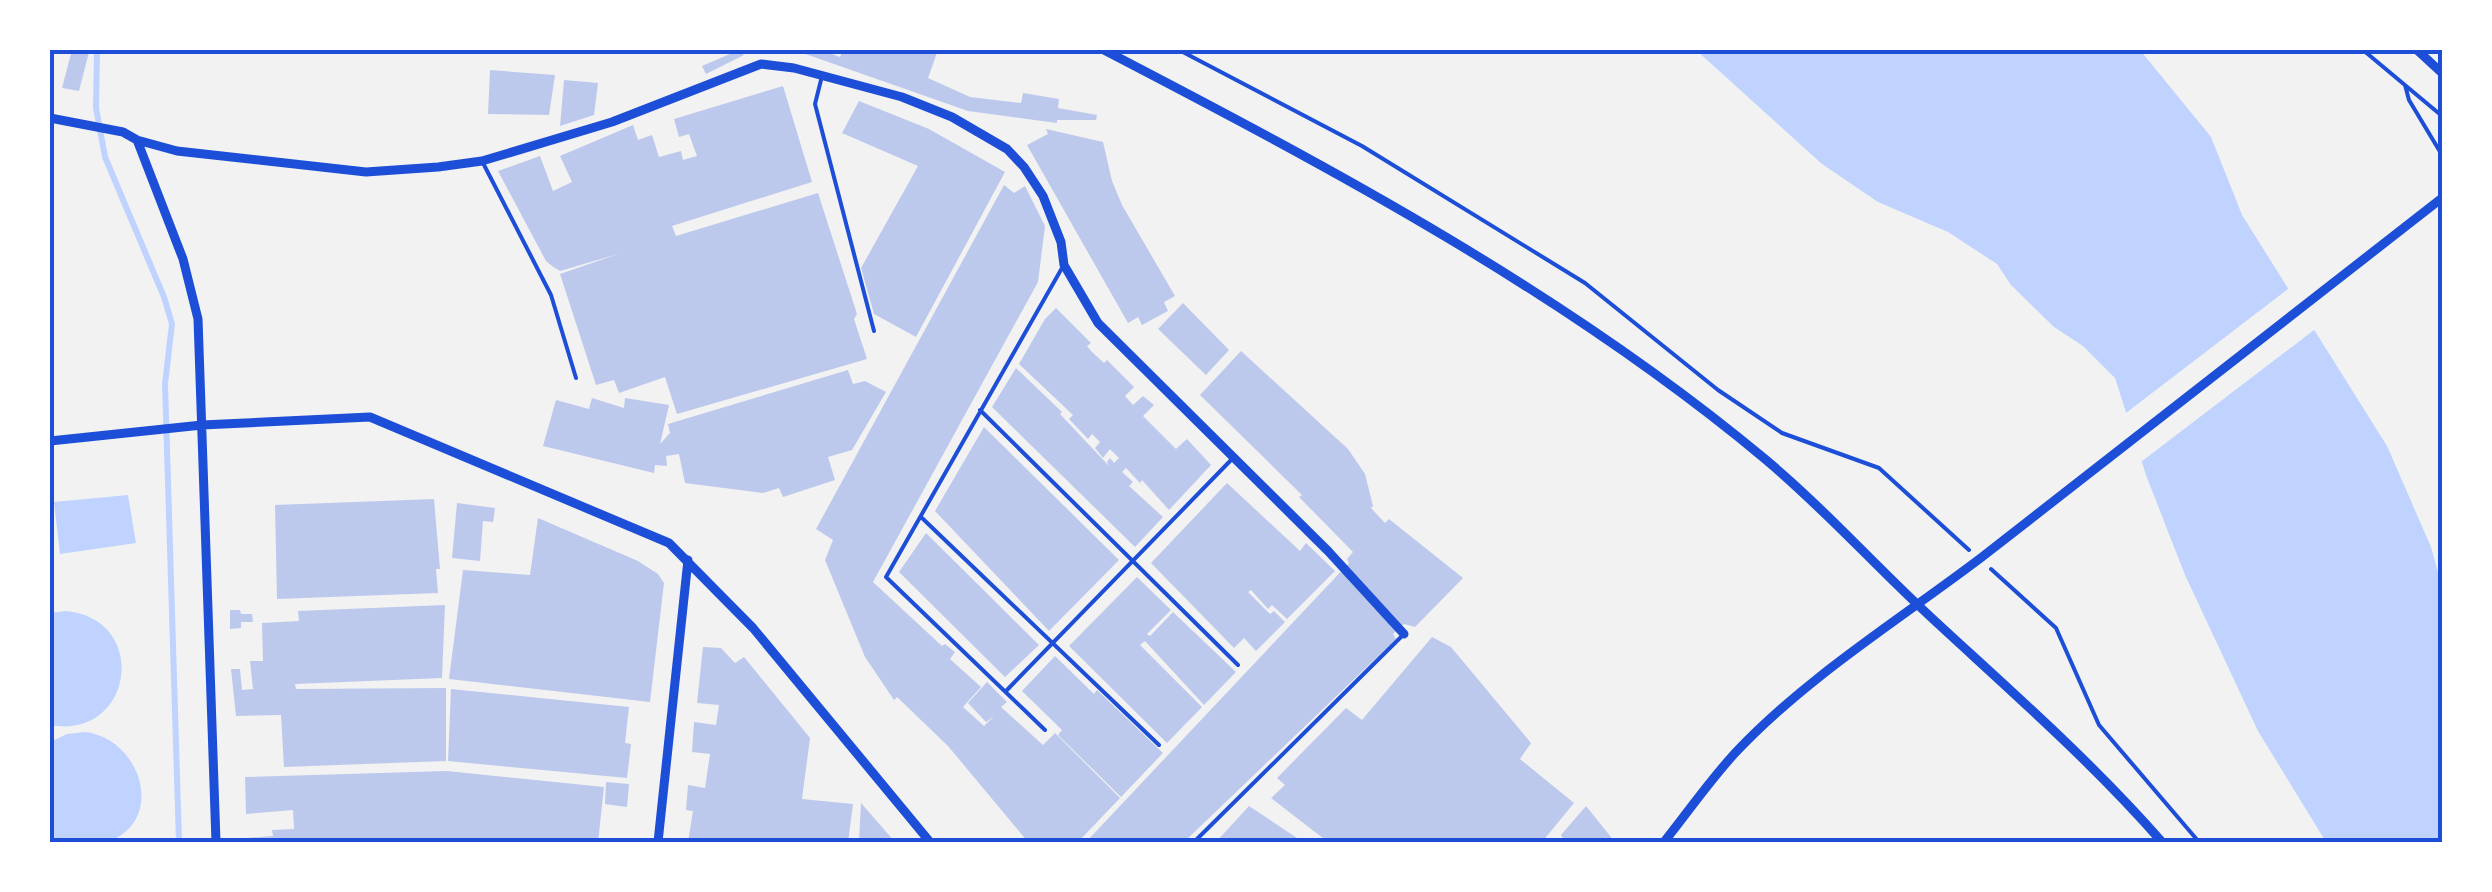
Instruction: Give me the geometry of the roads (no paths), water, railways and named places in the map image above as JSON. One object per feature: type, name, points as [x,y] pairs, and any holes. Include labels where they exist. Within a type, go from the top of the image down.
[{"type":"street","points":[[1104,50],[1244,122],[1466,250],[1576,319],[1766,460],[2082,756],[2162,842]]},
{"type":"street","points":[[2417,50],[2442,73]]},
{"type":"street","points":[[50,118],[123,132],[176,152],[347,170],[438,168],[482,161],[612,122],[761,64],[902,98],[952,117],[1007,149],[1024,166],[1043,196],[1062,242],[1064,265],[1098,323],[1234,456],[1404,634]]},
{"type":"street","points":[[138,140],[192,288],[198,319],[196,426],[216,842]]},
{"type":"street","points":[[1664,842],[1735,754],[1766,723],[1915,603],[1940,589],[2442,198]]},
{"type":"street","points":[[50,441],[196,426],[370,417],[669,544],[752,628],[930,842]]},
{"type":"street","points":[[658,842],[688,560]]},
{"type":"lane","points":[[822,76],[815,104],[874,330]]},
{"type":"lane","points":[[482,161],[551,296],[576,378]]},
{"type":"lane","points":[[1044,730],[886,577],[1064,265]]},
{"type":"lane","points":[[980,410],[1238,664]]},
{"type":"lane","points":[[1006,692],[1234,456]]},
{"type":"lane","points":[[921,516],[1159,745]]},
{"type":"lane","points":[[1194,842],[1404,634]]},
{"type":"water","points":[[1696,50],[2140,50],[2211,137],[2242,215],[2387,446],[2431,547],[2442,587],[2442,842],[2326,842],[2258,731],[2185,575],[2146,475],[2115,378],[2083,346],[2054,327],[2011,285],[1997,264],[1948,232],[1878,202],[1822,164]]},
{"type":"water","points":[[128,495],[136,543],[60,554],[54,502]]},
{"type":"water","points":[[66,611],[93,619],[111,634],[120,655],[121,677],[114,698],[99,715],[78,725],[50,725],[50,613]]},
{"type":"water","points":[[85,732],[104,737],[132,762],[139,779],[138,814],[129,829],[112,840],[57,842],[50,838],[50,742],[67,734]]},
{"type":"waterway","points":[[97,50],[96,108],[105,157],[172,324],[165,384],[179,842]]}]
